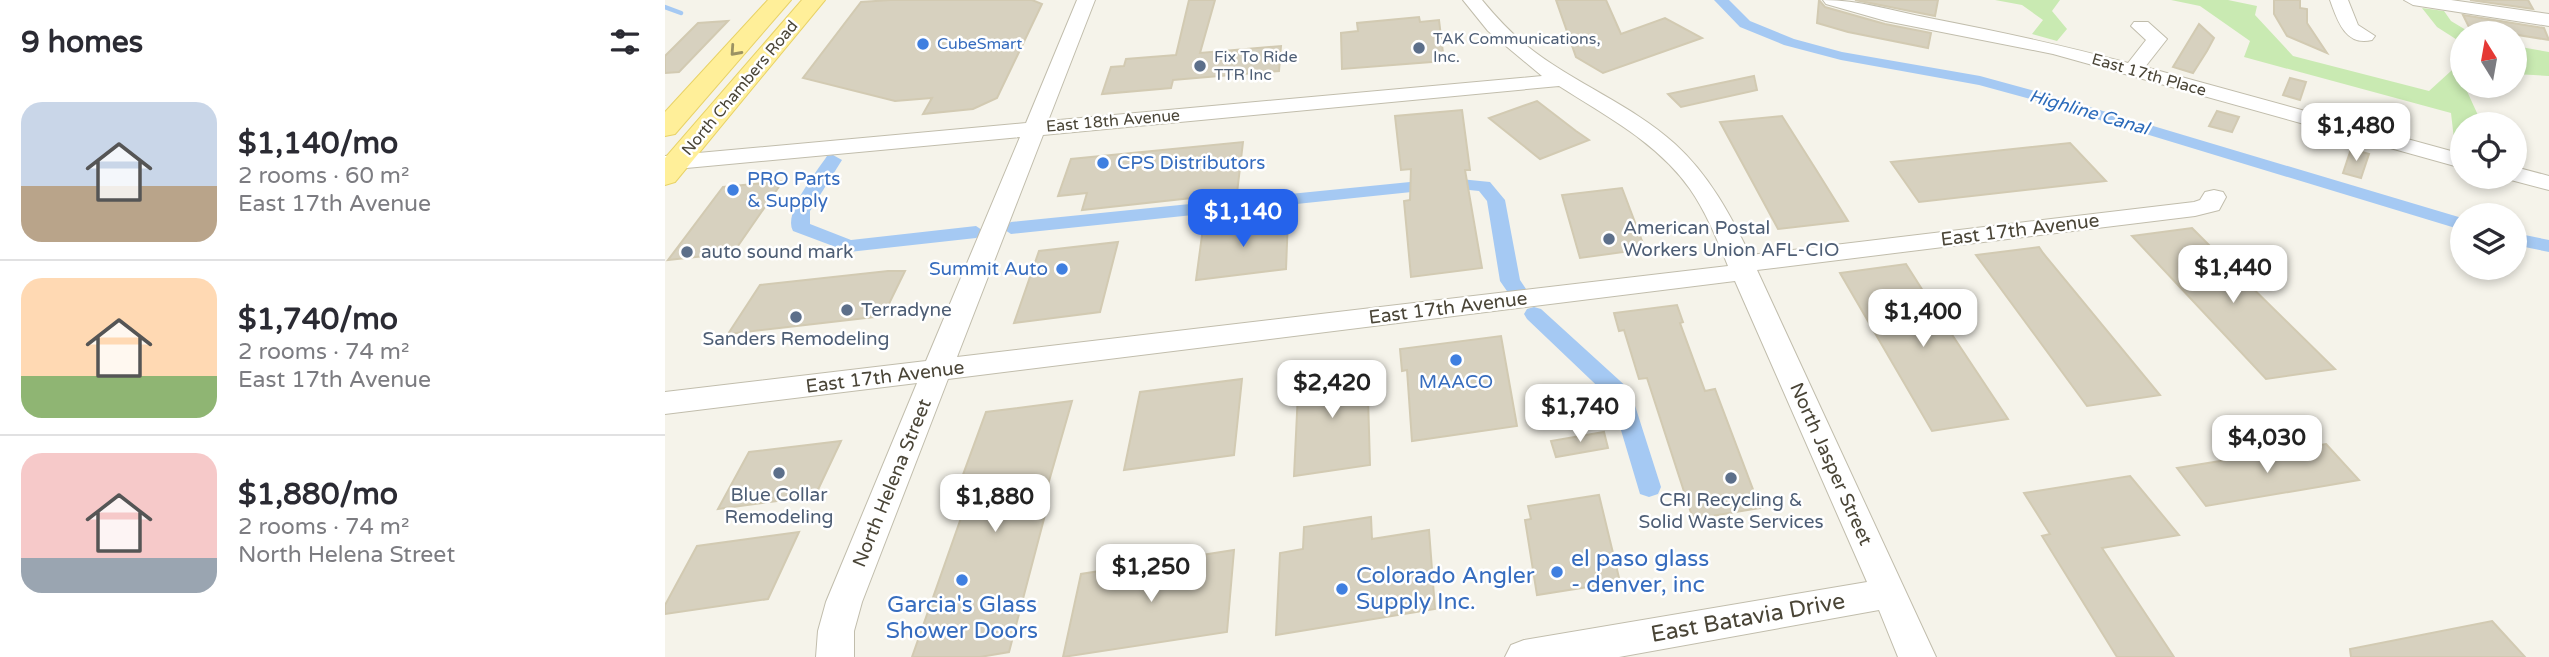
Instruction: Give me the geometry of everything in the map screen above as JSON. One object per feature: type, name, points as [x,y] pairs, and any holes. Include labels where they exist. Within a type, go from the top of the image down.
[{"type":"main road","name":"North Chambers Road","points":[[665,128],[780,0]]},
{"type":"main road","name":"North Chambers Road","points":[[669,167],[814,0]]},
{"type":"street","name":"North Helena Street","points":[[835,657],[836,631],[844,602],[1086,0]]},
{"type":"street","name":"North Jasper Street","points":[[1472,0],[1500,34],[1562,80],[1646,134],[1687,170],[1705,195],[1742,268],[1917,657]]},
{"type":"street","name":"East 17th Place","points":[[1832,0],[1886,15],[2024,42],[2450,158]]},
{"type":"street","points":[[2339,0],[2350,28],[2365,36]]},
{"type":"street","points":[[2413,0],[2549,20]]},
{"type":"street","points":[[2133,70],[2157,39],[2141,26]]},
{"type":"street","name":"East 18th Avenue","points":[[669,167],[1034,129],[1562,80]]},
{"type":"street","points":[[2527,177],[2549,183]]},
{"type":"street","name":"East 17th Avenue","points":[[665,403],[2196,209],[2210,205],[2214,197]]},
{"type":"street","name":"East Batavia Drive","points":[[1524,657],[1889,593]]},
{"type":"green space","points":[[1995,0],[2060,0],[2052,11],[2067,29],[2057,41],[2032,34],[2043,20],[2022,5]]},
{"type":"green space","points":[[2171,0],[2228,0],[2257,6],[2255,15],[2293,56],[2429,91],[2450,72],[2450,98],[2470,98],[2477,112],[2450,113],[2244,57],[2250,41],[2200,6]]},
{"type":"green space","points":[[2422,8],[2444,11],[2451,21],[2450,35],[2437,27]]},
{"type":"green space","points":[[2527,48],[2549,52],[2549,76],[2527,75]]},
{"type":"building","points":[[1032,0],[1042,4],[997,98],[973,109],[923,114],[932,98],[895,101],[803,78],[861,2]]},
{"type":"building","points":[[1189,0],[1215,0],[1200,53],[1281,46],[1279,71],[1173,80],[1171,88],[1102,94],[1111,67],[1124,66],[1126,59],[1176,55]]},
{"type":"building","points":[[1556,0],[1606,0],[1621,34],[1665,18],[1702,38],[1603,73],[1576,57]]},
{"type":"building","points":[[1819,0],[1825,7],[1885,24],[1931,33],[1928,48],[1817,23]]},
{"type":"building","points":[[1855,0],[1938,0],[1935,16]]},
{"type":"building","points":[[2274,0],[2300,0],[2300,8],[2307,9],[2307,23],[2327,53],[2287,36],[2274,14]]},
{"type":"building","points":[[2470,0],[2528,0],[2533,9]]},
{"type":"building","points":[[2463,15],[2500,21],[2466,21]]},
{"type":"building","points":[[1419,17],[1420,22],[1439,20],[1444,61],[1342,69],[1341,33],[1358,31],[1357,23]]},
{"type":"building","points":[[728,21],[679,72],[665,73],[665,56],[698,23]]},
{"type":"building","points":[[2199,24],[2214,38],[2207,51],[2193,73],[2173,67]]},
{"type":"building","points":[[2527,25],[2544,28],[2549,40],[2527,36]]},
{"type":"building","points":[[1754,76],[1757,90],[1681,107],[1668,94]]},
{"type":"building","points":[[2290,78],[2306,82],[2300,100],[2283,95]]},
{"type":"building","points":[[1537,101],[1589,140],[1540,159],[1489,118]]},
{"type":"building","points":[[1462,110],[1470,170],[1465,170],[1482,268],[1411,277],[1404,201],[1410,200],[1411,169],[1401,170],[1395,116]]},
{"type":"building","points":[[2217,111],[2239,117],[2232,132],[2209,126]]},
{"type":"building","points":[[1782,116],[1848,221],[1778,229],[1720,122]]},
{"type":"building","points":[[1243,142],[1237,193],[1082,210],[1087,193],[1058,196],[1071,159]]},
{"type":"building","points":[[2070,143],[2106,181],[1919,202],[1891,162]]},
{"type":"building","points":[[2351,149],[2369,154],[2361,178],[2343,173]]},
{"type":"building","points":[[783,181],[733,253],[668,260],[723,187]]},
{"type":"building","points":[[1622,188],[1645,249],[1580,258],[1562,195]]},
{"type":"building","points":[[1288,218],[1286,269],[1196,280],[1203,228]]},
{"type":"building","points":[[2192,228],[2335,369],[2266,379],[2132,236]]},
{"type":"building","points":[[1118,242],[1100,312],[1014,323],[1039,251]]},
{"type":"building","points":[[2039,247],[2160,395],[2087,406],[1976,255]]},
{"type":"building","points":[[1906,264],[2008,419],[1932,431],[1840,273]]},
{"type":"building","points":[[905,271],[883,316],[728,334],[760,285]]},
{"type":"building","points":[[1677,305],[1683,322],[1680,323],[1705,391],[1715,389],[1760,508],[1693,519],[1647,378],[1639,379],[1624,330],[1619,331],[1614,313]]},
{"type":"building","points":[[1501,336],[1517,426],[1412,441],[1407,370],[1402,371],[1400,349]]},
{"type":"building","points":[[1367,363],[1370,465],[1294,476],[1299,372]]},
{"type":"building","points":[[1242,379],[1234,455],[1124,470],[1140,392]]},
{"type":"building","points":[[1072,401],[1039,516],[1045,515],[1009,652],[980,657],[912,657],[967,501],[953,502],[986,412]]},
{"type":"building","points":[[1604,432],[1608,448],[1556,457],[1551,441]]},
{"type":"building","points":[[841,441],[815,496],[718,509],[749,452]]},
{"type":"building","points":[[2326,444],[2359,480],[2206,506],[2177,468]]},
{"type":"building","points":[[2130,476],[2179,535],[2102,548],[2174,657],[2117,657],[2042,536],[2050,534],[2024,493]]},
{"type":"building","points":[[1599,495],[1620,582],[1537,595],[1525,520],[1531,519],[1528,506]]},
{"type":"building","points":[[1371,517],[1372,539],[1429,530],[1435,609],[1276,635],[1280,553],[1303,549],[1304,527]]},
{"type":"building","points":[[799,532],[768,599],[665,614],[665,605],[697,546]]},
{"type":"building","points":[[1234,550],[1227,632],[1063,657],[1081,574]]},
{"type":"building","points":[[2492,621],[2525,657],[2351,657],[2350,649]]},
{"type":"waterway","name":"Highline Canal","points":[[1721,0],[1745,24],[1789,42],[1841,56],[1980,81],[2040,97],[2450,220]]},
{"type":"waterway","points":[[665,7],[681,13]]},
{"type":"waterway","points":[[833,160],[801,211],[800,227],[849,246],[976,232]]},
{"type":"waterway","points":[[1011,228],[1450,183],[1484,186],[1496,200],[1510,281],[1516,289]]},
{"type":"waterway","name":"Highline Canal","points":[[2527,241],[2549,246]]},
{"type":"waterway","points":[[1534,314],[1622,396],[1649,487]]},
{"type":"place","name":"CubeSmart","points":[[923,44]]},
{"type":"place","name":"TAK Communications, Inc.","points":[[1419,48]]},
{"type":"place","name":"Fix To Ride TTR Inc","points":[[1200,66]]},
{"type":"place","name":"CPS Distributors","points":[[1103,163]]},
{"type":"place","name":"PRO Parts & Supply","points":[[733,190]]},
{"type":"place","name":"American Postal Workers Union AFL-CIO","points":[[1609,239]]},
{"type":"place","name":"auto sound mark","points":[[687,252]]},
{"type":"place","name":"Summit Auto","points":[[1062,269]]},
{"type":"place","name":"Terradyne","points":[[847,310]]},
{"type":"place","name":"Sanders Remodeling","points":[[796,317]]},
{"type":"place","name":"MAACO","points":[[1456,360]]},
{"type":"place","name":"Blue Collar Remodeling","points":[[779,473]]},
{"type":"place","name":"CRI Recycling & Solid Waste Services","points":[[1731,478]]},
{"type":"place","name":"el paso glass - denver, inc","points":[[1557,572]]},
{"type":"place","name":"Garcia's Glass Shower Doors","points":[[962,580]]},
{"type":"place","name":"Colorado Angler Supply Inc.","points":[[1342,589]]}]
